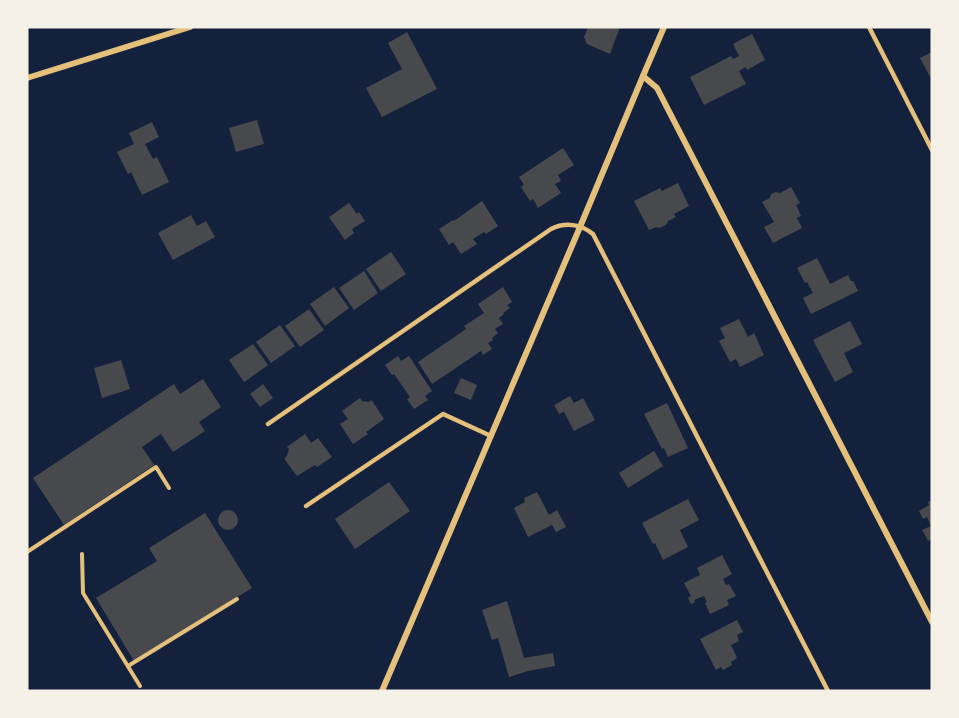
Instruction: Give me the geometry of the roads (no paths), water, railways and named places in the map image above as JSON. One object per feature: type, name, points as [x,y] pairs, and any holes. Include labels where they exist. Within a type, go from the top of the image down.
[{"type":"street","points":[[27,78],[190,27]]},
{"type":"street","points":[[382,691],[664,27]]},
{"type":"street","points":[[643,76],[657,88],[932,622]]},
{"type":"lane","points":[[869,27],[932,150]]},
{"type":"lane","points":[[268,424],[550,229],[564,224],[588,230],[593,234],[828,691]]},
{"type":"lane","points":[[306,506],[443,414],[491,436]]}]
